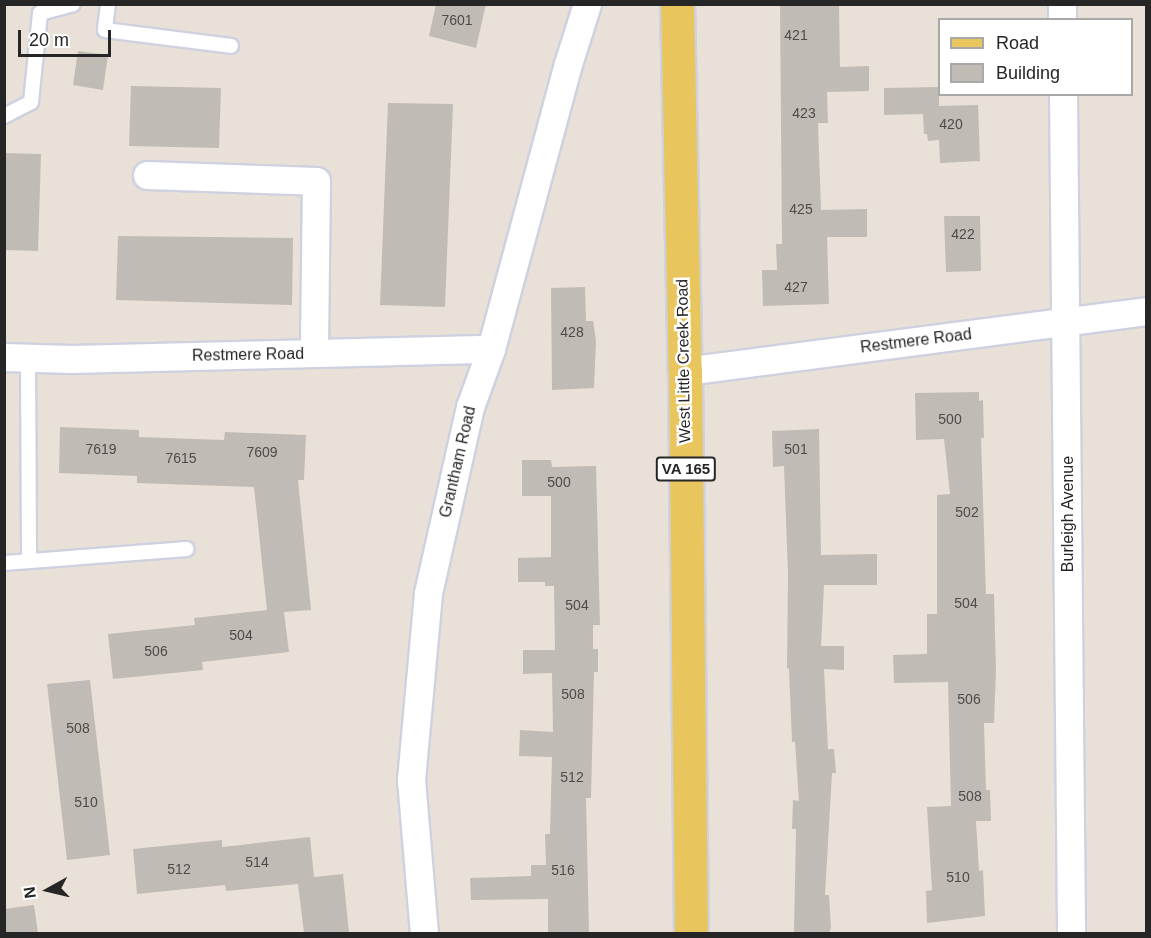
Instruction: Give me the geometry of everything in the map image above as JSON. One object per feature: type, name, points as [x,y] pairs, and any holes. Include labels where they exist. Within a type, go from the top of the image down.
[{"type":"main road","name":"West Little Creek Road","points":[[676,4],[685,371],[691,933]]},
{"type":"street","name":"Grantham Road","points":[[424,933],[411,780],[428,593],[470,407],[491,349],[568,64],[587,4]]},
{"type":"street","name":"Burleigh Avenue","points":[[1063,96],[1067,321],[1071,933]]},
{"type":"street","points":[[147,175],[316,181],[314,353]]},
{"type":"street","name":"Restmere Road","points":[[685,371],[1146,311]]},
{"type":"street","name":"Restmere Road","points":[[16,358],[491,349]]},
{"type":"lane","points":[[4,116],[31,102],[40,13],[73,4]]},
{"type":"lane","points":[[108,4],[105,30],[231,46]]},
{"type":"lane","points":[[16,358],[29,560]]},
{"type":"lane","points":[[4,563],[186,549]]},
{"type":"building","points":[[436,4],[486,4],[476,48],[429,36]]},
{"type":"building","points":[[780,4],[839,4],[840,67],[869,66],[869,91],[827,92],[828,123],[818,123],[821,210],[867,209],[867,237],[827,237],[829,304],[763,306],[762,270],[777,270],[776,244],[782,244]]},
{"type":"building","points":[[78,51],[108,55],[103,90],[73,85]]},
{"type":"building","points":[[131,86],[221,88],[219,148],[129,146]]},
{"type":"building","points":[[938,87],[939,106],[978,105],[980,161],[940,163],[939,140],[928,141],[927,134],[924,134],[923,114],[884,115],[884,88]]},
{"type":"building","points":[[388,103],[453,104],[445,307],[380,305]]},
{"type":"building","points":[[4,153],[41,154],[38,251],[4,250]]},
{"type":"building","points":[[944,216],[980,216],[981,271],[946,272]]},
{"type":"building","points":[[118,236],[293,238],[292,305],[116,300]]},
{"type":"building","points":[[585,287],[586,321],[593,321],[596,341],[594,388],[552,390],[551,288]]},
{"type":"building","points":[[979,392],[979,401],[983,400],[984,438],[981,438],[986,594],[994,594],[996,671],[994,723],[984,723],[986,790],[990,790],[991,821],[976,821],[979,871],[983,870],[985,916],[927,923],[926,891],[932,890],[927,807],[951,806],[948,682],[894,683],[893,655],[927,654],[927,614],[937,614],[937,495],[950,494],[944,439],[916,440],[915,393]]},
{"type":"building","points":[[60,427],[139,430],[139,437],[224,440],[225,432],[306,435],[304,480],[298,480],[311,610],[284,612],[289,652],[202,662],[203,670],[113,679],[108,634],[195,625],[194,618],[267,610],[254,487],[137,483],[137,476],[59,473]]},
{"type":"building","points":[[819,429],[821,555],[877,554],[877,585],[824,585],[821,646],[844,646],[844,670],[824,669],[828,749],[834,749],[836,773],[832,773],[825,895],[829,895],[831,928],[829,933],[794,933],[796,829],[792,829],[793,800],[799,801],[795,742],[792,742],[789,669],[787,668],[788,574],[784,466],[773,467],[772,431]]},
{"type":"building","points":[[522,460],[551,460],[552,467],[596,466],[600,625],[593,625],[593,649],[598,649],[598,672],[594,672],[591,798],[586,798],[589,933],[548,933],[548,899],[471,900],[470,878],[531,876],[531,865],[546,865],[545,834],[550,834],[552,757],[519,756],[520,730],[553,732],[552,673],[523,674],[523,650],[555,650],[554,586],[545,586],[545,582],[518,582],[518,558],[551,557],[551,496],[522,496]]},
{"type":"building","points":[[90,680],[110,855],[67,860],[47,684]]},
{"type":"building","points":[[310,837],[314,877],[343,874],[349,933],[304,933],[298,884],[226,891],[225,885],[137,894],[133,849],[222,840],[222,847]]},
{"type":"building","points":[[34,905],[38,933],[4,933],[4,909]]}]
